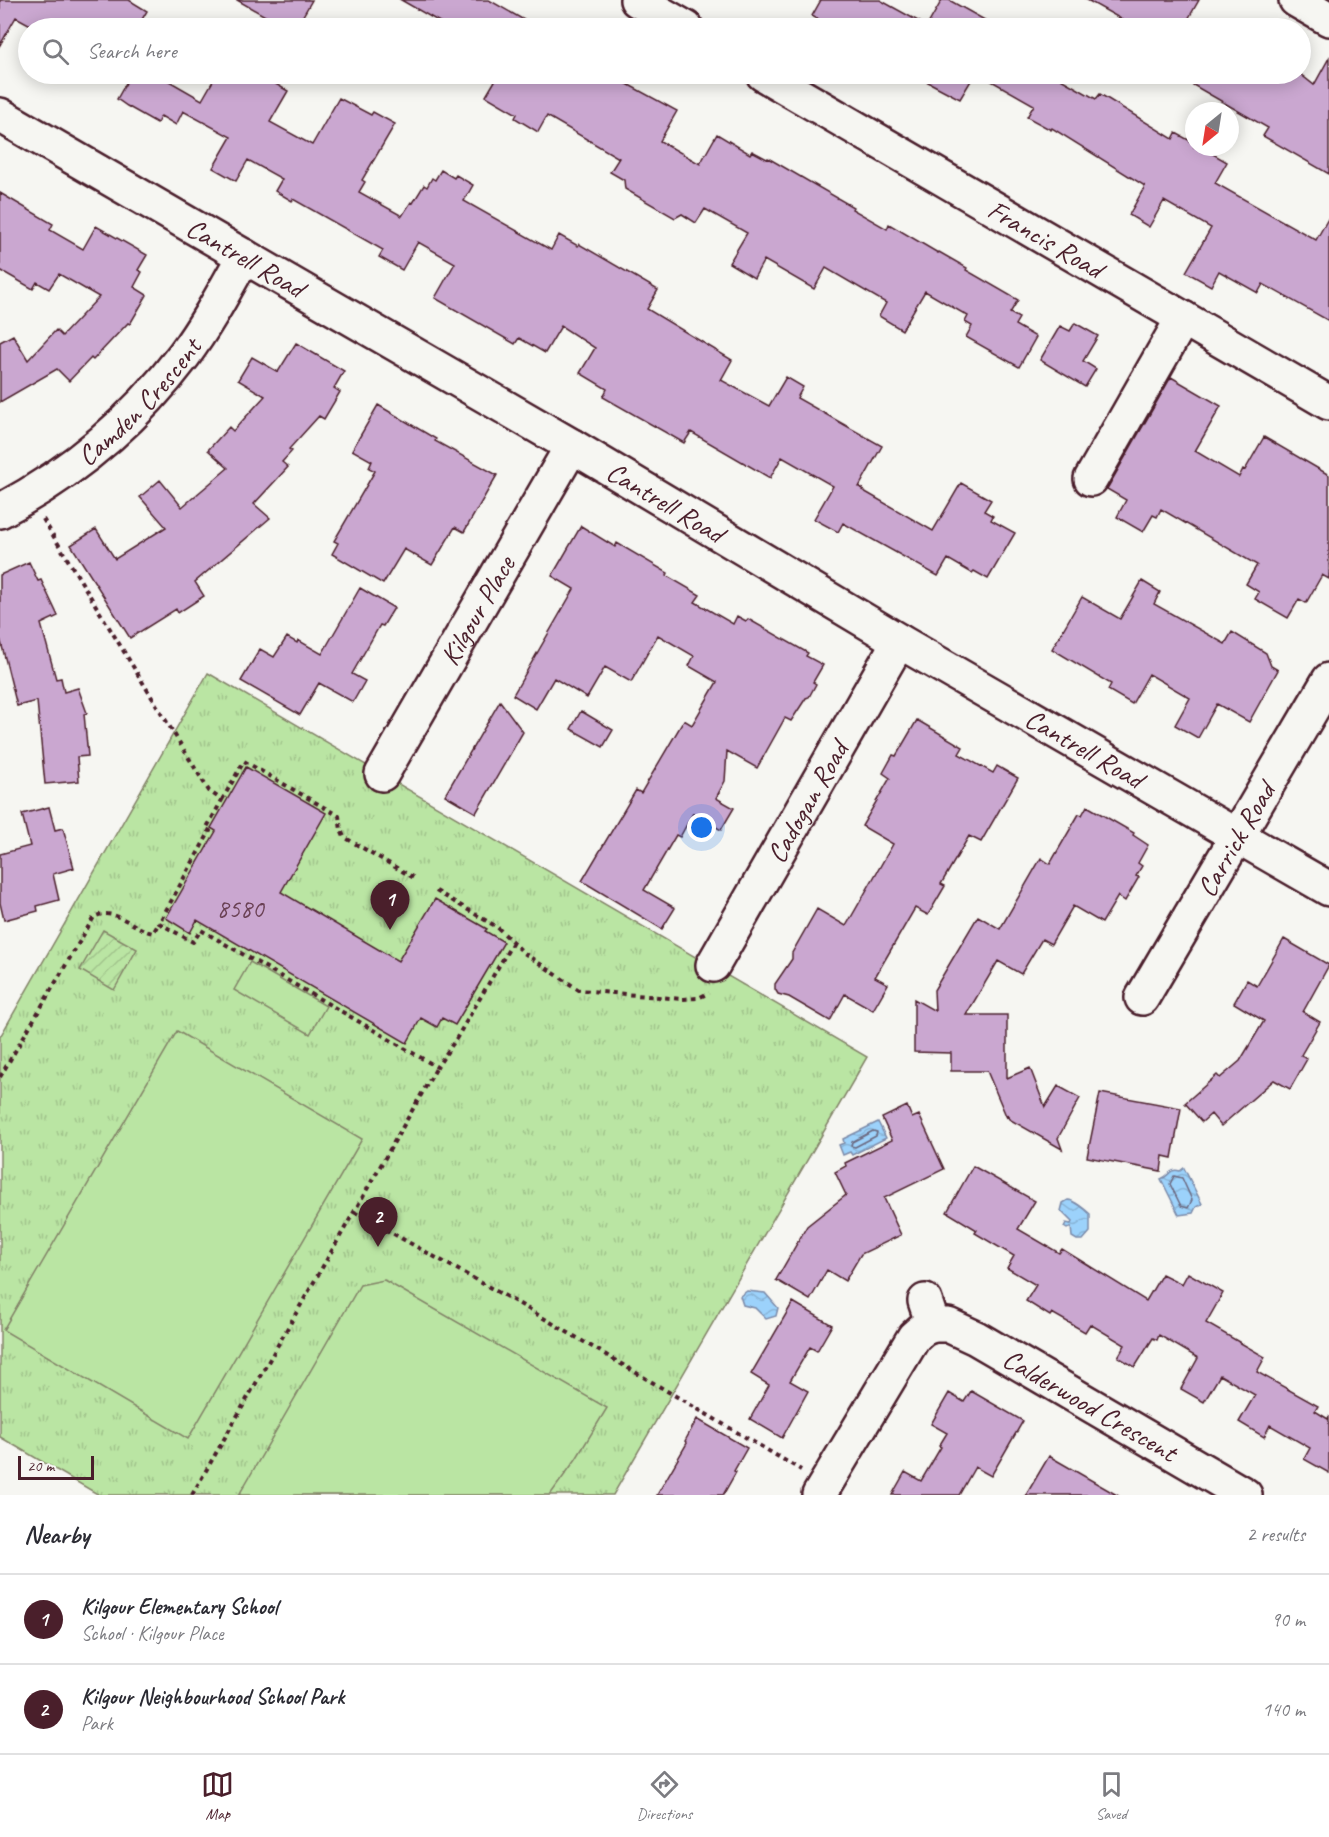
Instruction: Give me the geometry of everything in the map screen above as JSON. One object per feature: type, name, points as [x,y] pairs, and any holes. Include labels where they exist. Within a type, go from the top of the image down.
[{"type":"street","points":[[637,0],[668,18]]},
{"type":"street","points":[[1296,0],[1329,19]]},
{"type":"street","name":"Francis Road","points":[[780,84],[1329,404]]},
{"type":"street","name":"Cantrell Road","points":[[0,115],[572,446],[899,641],[1329,889]]},
{"type":"street","name":"Camden Crescent","points":[[0,511],[29,496],[87,456],[149,397],[192,344],[244,256]]},
{"type":"street","points":[[1091,479],[1183,318]]},
{"type":"street","name":"Kilgour Place","points":[[382,774],[572,446]]},
{"type":"street","name":"Cadogan Road","points":[[713,978],[899,641]]},
{"type":"street","name":"Carrick Road","points":[[1142,999],[1329,680]]},
{"type":"street","name":"Calderwood Crescent","points":[[822,1489],[914,1337],[923,1329],[929,1313],[1245,1495]]},
{"type":"path","points":[[29,496],[209,791],[222,800]]},
{"type":"path","points":[[0,1077],[94,917],[103,913],[112,915],[153,933],[210,831],[206,829],[244,761],[339,816],[344,837],[414,878]]},
{"type":"path","points":[[436,891],[497,927],[534,960],[582,991],[690,999],[701,997],[713,978]]},
{"type":"path","points":[[159,922],[193,942],[201,930],[437,1067]]},
{"type":"path","points":[[192,1495],[437,1067],[513,942]]},
{"type":"path","points":[[354,1212],[552,1323],[822,1489]]},
{"type":"green space","points":[[208,673],[867,1057],[613,1495],[99,1495],[0,1437],[0,1037]]},
{"type":"green space","points":[[103,930],[137,949],[114,990],[80,970]]},
{"type":"green space","points":[[250,962],[326,1006],[310,1034],[234,990]]},
{"type":"green space","points":[[177,1031],[362,1139],[188,1439],[3,1330]]},
{"type":"green space","points":[[384,1280],[607,1408],[576,1459],[550,1495],[239,1495],[360,1285]]},
{"type":"water","points":[[878,1122],[886,1138],[852,1155],[850,1152],[843,1155],[839,1145],[844,1143],[843,1139]]},
{"type":"water","points":[[1184,1168],[1202,1204],[1196,1207],[1193,1213],[1179,1215],[1161,1179],[1172,1171],[1180,1171]]},
{"type":"water","points":[[1068,1200],[1077,1203],[1090,1214],[1090,1232],[1083,1240],[1072,1237],[1071,1227],[1067,1229],[1064,1227],[1066,1223],[1071,1224],[1072,1222],[1061,1211],[1063,1203]]},
{"type":"water","points":[[747,1291],[765,1293],[778,1308],[776,1316],[766,1319],[755,1308],[743,1305],[740,1296]]},
{"type":"building","points":[[0,0],[129,0],[147,11],[143,18],[16,17],[0,45]]},
{"type":"building","points":[[237,0],[312,0],[302,18],[268,18]]},
{"type":"building","points":[[401,0],[489,0],[520,18],[432,18]]},
{"type":"building","points":[[821,0],[880,0],[913,18],[816,18],[812,16]]},
{"type":"building","points":[[942,0],[949,0],[981,18],[932,18]]},
{"type":"building","points":[[1087,0],[1199,0],[1189,18],[1119,18]]},
{"type":"building","points":[[1329,58],[1329,174],[1263,136],[1268,128],[1239,111],[1239,102],[1223,102],[1191,84],[1311,84],[1314,85]]},
{"type":"building","points":[[125,84],[174,84],[202,100],[211,84],[276,84],[288,91],[270,122],[312,145],[339,98],[371,115],[373,112],[395,124],[362,180],[365,182],[359,192],[402,216],[424,185],[427,187],[432,178],[435,180],[441,170],[454,178],[456,175],[473,185],[464,201],[551,250],[559,235],[578,246],[579,244],[658,290],[647,309],[732,360],[721,380],[769,406],[786,377],[803,387],[797,398],[882,446],[859,487],[862,490],[933,531],[961,483],[991,500],[984,511],[993,516],[991,520],[1015,533],[988,579],[948,559],[938,576],[843,523],[838,532],[814,519],[833,486],[782,457],[770,478],[691,432],[684,443],[603,397],[607,389],[580,373],[595,348],[561,326],[545,353],[519,338],[515,344],[435,298],[455,263],[418,242],[402,270],[379,257],[383,250],[275,191],[282,179],[248,160],[236,181],[213,168],[231,137],[183,111],[176,125],[161,116],[157,123],[117,99]]},
{"type":"building","points":[[493,84],[627,84],[677,111],[660,141],[700,164],[717,134],[750,154],[752,151],[768,158],[887,229],[889,224],[1018,300],[1010,313],[1019,318],[1015,325],[1036,337],[1019,367],[966,337],[972,326],[965,322],[968,316],[925,291],[902,330],[879,316],[886,303],[826,268],[814,289],[764,260],[754,278],[729,263],[747,233],[705,209],[696,223],[682,214],[675,218],[625,189],[624,180],[610,172],[619,158],[547,116],[538,132],[515,118],[517,114],[486,96]]},
{"type":"building","points":[[932,84],[969,84],[960,99]]},
{"type":"building","points":[[997,84],[1070,84],[1096,99],[1100,94],[1173,139],[1176,133],[1185,138],[1185,156],[1217,156],[1227,162],[1215,183],[1316,240],[1329,217],[1329,321],[1263,284],[1258,293],[1219,271],[1211,286],[1186,272],[1211,228],[1164,201],[1149,227],[1129,215],[1145,186],[1052,128],[1051,130],[1027,117],[1034,105]]},
{"type":"building","points":[[0,193],[53,224],[50,230],[83,249],[96,226],[147,255],[138,270],[142,272],[134,287],[147,295],[130,324],[128,323],[93,360],[91,358],[69,381],[57,369],[0,402],[0,342],[13,335],[28,360],[56,330],[62,336],[99,297],[59,274],[49,289],[37,282],[33,289],[0,270]]},
{"type":"building","points":[[1075,323],[1098,336],[1083,361],[1096,369],[1085,387],[1040,360],[1060,326],[1070,331]]},
{"type":"building","points":[[296,343],[344,371],[334,388],[340,392],[324,419],[319,416],[289,449],[292,451],[282,462],[288,467],[254,504],[270,518],[195,582],[204,596],[178,613],[176,609],[130,638],[71,545],[96,529],[115,559],[166,527],[140,497],[160,480],[182,507],[228,468],[208,450],[229,427],[233,431],[265,396],[238,380],[252,357],[278,372]]},
{"type":"building","points":[[1171,377],[1221,406],[1195,451],[1239,477],[1264,437],[1329,475],[1329,579],[1322,575],[1306,603],[1299,599],[1288,618],[1255,599],[1259,592],[1246,584],[1257,565],[1161,509],[1157,517],[1153,515],[1143,532],[1117,517],[1126,500],[1107,489]]},
{"type":"building","points":[[378,405],[436,439],[435,441],[497,475],[464,532],[455,527],[432,565],[404,549],[383,584],[332,554],[338,543],[334,541],[375,471],[369,468],[372,461],[352,450]]},
{"type":"building","points":[[581,526],[615,547],[617,543],[668,573],[667,576],[700,595],[695,602],[733,624],[737,616],[746,621],[748,619],[808,653],[806,656],[823,665],[813,682],[816,684],[809,697],[791,721],[785,718],[757,768],[727,751],[725,781],[716,798],[734,808],[721,830],[693,813],[680,837],[676,835],[644,890],[675,908],[662,929],[582,881],[636,790],[641,793],[684,720],[692,725],[717,682],[689,666],[694,656],[658,635],[631,682],[605,667],[587,698],[554,678],[536,709],[513,695],[574,589],[552,576]]},
{"type":"building","points":[[29,562],[38,581],[41,580],[58,616],[41,624],[56,679],[61,678],[64,692],[78,688],[87,713],[84,714],[88,756],[77,757],[79,781],[45,784],[37,701],[17,706],[0,638],[0,575]]},
{"type":"building","points":[[1142,581],[1160,592],[1154,604],[1225,644],[1232,632],[1266,653],[1271,666],[1278,670],[1249,722],[1217,704],[1198,738],[1175,725],[1190,698],[1149,674],[1132,704],[1108,690],[1111,684],[1052,649],[1082,597],[1120,619]]},
{"type":"building","points":[[360,588],[394,608],[383,626],[380,625],[352,674],[365,681],[353,702],[319,683],[300,715],[241,681],[260,649],[274,657],[287,637],[297,643],[298,640],[322,654]]},
{"type":"building","points":[[500,701],[523,732],[476,813],[445,795]]},
{"type":"building","points":[[581,711],[613,730],[603,747],[571,729]]},
{"type":"building","points":[[917,720],[963,747],[959,754],[993,773],[997,766],[1018,778],[981,842],[969,836],[941,884],[945,886],[928,915],[915,908],[875,977],[888,984],[873,1010],[845,994],[830,1021],[789,997],[778,994],[775,984],[792,959],[792,953],[817,909],[846,926],[893,844],[862,826],[890,778],[883,773]]},
{"type":"building","points":[[246,767],[326,813],[281,892],[398,961],[435,899],[487,929],[485,931],[504,942],[455,1025],[442,1018],[437,1027],[421,1018],[407,1043],[197,920],[190,933],[166,918],[216,831],[211,828]]},
{"type":"building","points":[[1087,806],[1134,833],[1133,835],[1148,845],[1138,863],[1142,866],[1136,876],[1139,877],[1125,901],[1118,896],[1102,923],[1073,906],[1051,944],[1042,939],[1021,974],[998,961],[966,1015],[1007,1015],[1007,1078],[1030,1068],[1045,1107],[1058,1086],[1080,1098],[1058,1138],[1062,1149],[1009,1119],[1007,1114],[1007,1118],[987,1071],[951,1071],[951,1053],[914,1052],[914,999],[935,1011],[934,990],[978,916],[1000,929],[1041,858],[1050,864],[1079,814],[1082,815]]},
{"type":"building","points":[[49,807],[55,830],[63,828],[74,868],[53,874],[59,900],[37,906],[38,911],[4,920],[0,903],[0,854],[30,846],[22,814]]},
{"type":"building","points":[[1284,939],[1329,965],[1303,1012],[1320,1022],[1301,1055],[1307,1059],[1290,1089],[1274,1080],[1221,1126],[1211,1114],[1202,1122],[1185,1103],[1217,1075],[1220,1078],[1240,1061],[1264,1021],[1234,1003],[1247,980],[1257,986]]},
{"type":"building","points":[[1100,1093],[1181,1108],[1172,1158],[1163,1156],[1161,1171],[1087,1157]]},
{"type":"building","points":[[907,1106],[912,1118],[919,1115],[944,1169],[884,1198],[901,1235],[861,1254],[845,1281],[827,1270],[810,1300],[776,1280],[807,1226],[846,1195],[835,1172],[846,1166],[845,1163],[892,1140],[882,1118]]},
{"type":"building","points":[[973,1166],[1035,1201],[1018,1229],[1059,1253],[1062,1249],[1146,1301],[1162,1274],[1182,1284],[1188,1273],[1223,1293],[1206,1323],[1265,1357],[1257,1372],[1318,1406],[1315,1411],[1328,1419],[1329,1416],[1329,1473],[1304,1459],[1310,1448],[1270,1425],[1264,1437],[1239,1422],[1255,1395],[1220,1375],[1204,1402],[1181,1389],[1198,1358],[1159,1335],[1157,1340],[1153,1338],[1135,1367],[1118,1357],[1125,1345],[1090,1324],[1085,1332],[1052,1313],[1050,1316],[1026,1301],[1036,1285],[1007,1268],[1014,1256],[975,1233],[977,1230],[947,1212]]},
{"type":"building","points":[[793,1302],[832,1325],[817,1351],[810,1347],[790,1381],[808,1391],[782,1438],[750,1419],[769,1385],[751,1374]]},
{"type":"building","points":[[971,1391],[1023,1421],[991,1476],[975,1467],[959,1495],[892,1495],[905,1472],[921,1481],[941,1447],[939,1446],[947,1433],[931,1424],[949,1393],[964,1402]]},
{"type":"building","points":[[697,1419],[747,1448],[734,1471],[736,1472],[723,1495],[657,1495],[687,1443],[685,1441]]},
{"type":"building","points":[[1049,1456],[1117,1495],[1026,1495]]},
{"type":"place","name":"Kilgour Elementary School","points":[[390,930]]},
{"type":"place","name":"Kilgour Neighbourhood School Park","points":[[378,1247]]}]
